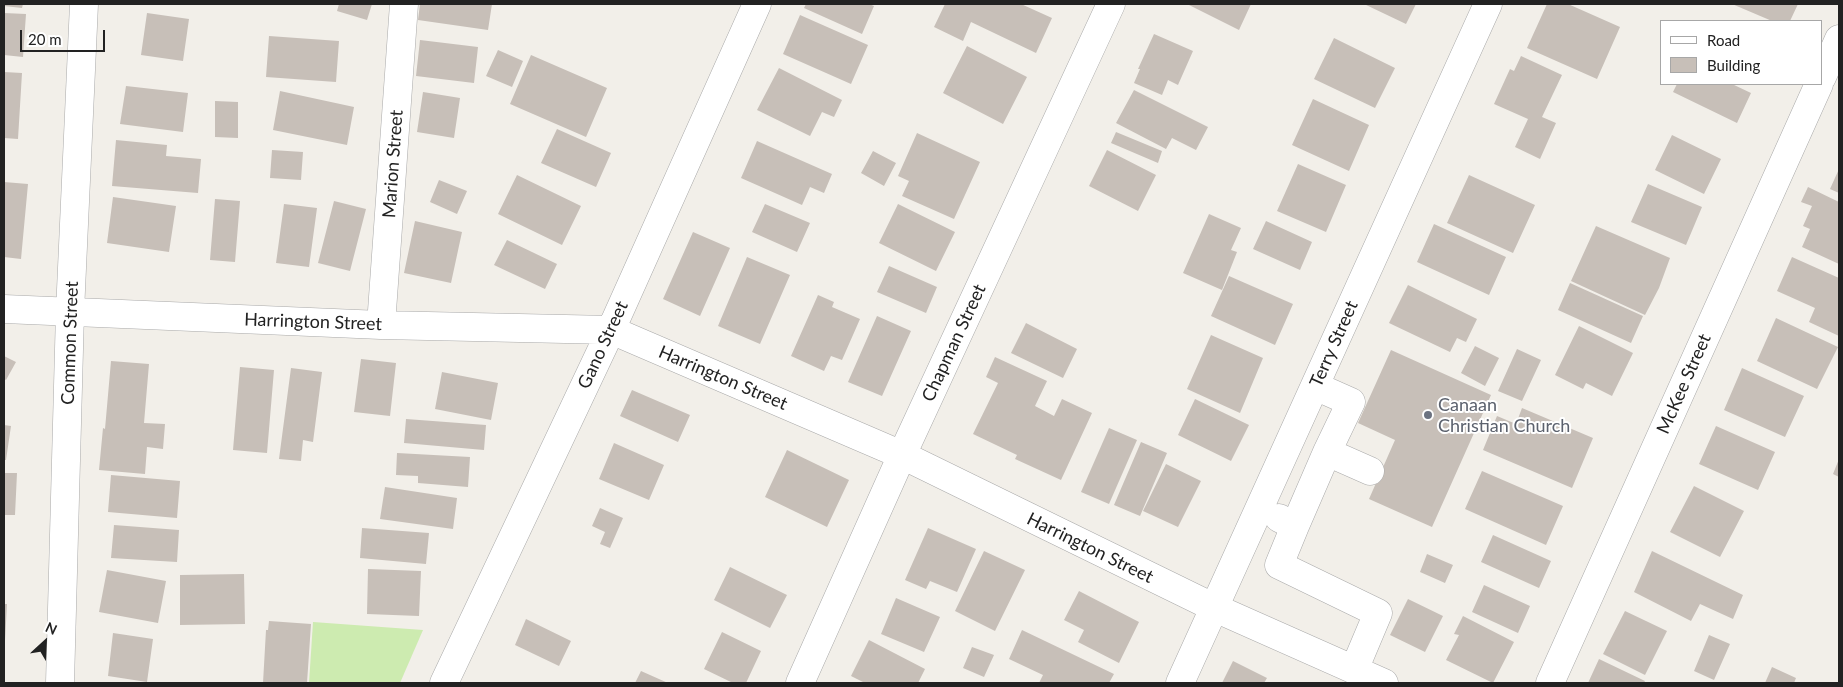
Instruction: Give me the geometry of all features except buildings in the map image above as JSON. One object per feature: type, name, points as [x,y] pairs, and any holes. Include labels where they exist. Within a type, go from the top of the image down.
[{"type":"street","name":"Common Street","points":[[60,683],[70,312],[84,4]]},
{"type":"street","name":"Marion Street","points":[[381,325],[404,4]]},
{"type":"street","name":"Gano Street","points":[[444,683],[611,330],[757,4]]},
{"type":"street","name":"Chapman Street","points":[[800,683],[902,456],[1111,4]]},
{"type":"street","name":"Terry Street","points":[[1180,683],[1488,4]]},
{"type":"street","points":[[1823,76],[1839,38]]},
{"type":"street","name":"McKee Street","points":[[1550,683],[1819,85]]},
{"type":"street","name":"Harrington Street","points":[[4,309],[381,325],[611,330],[902,456],[1215,608],[1384,683]]},
{"type":"street","points":[[1315,386],[1351,402],[1327,452],[1279,565],[1378,614],[1354,670]]},
{"type":"street","points":[[1327,452],[1370,471]]},
{"type":"street","points":[[1260,509],[1295,526]]},
{"type":"green space","points":[[313,622],[423,630],[400,683],[309,683]]},
{"type":"place","name":"Canaan Christian Church","points":[[1428,415]]}]
